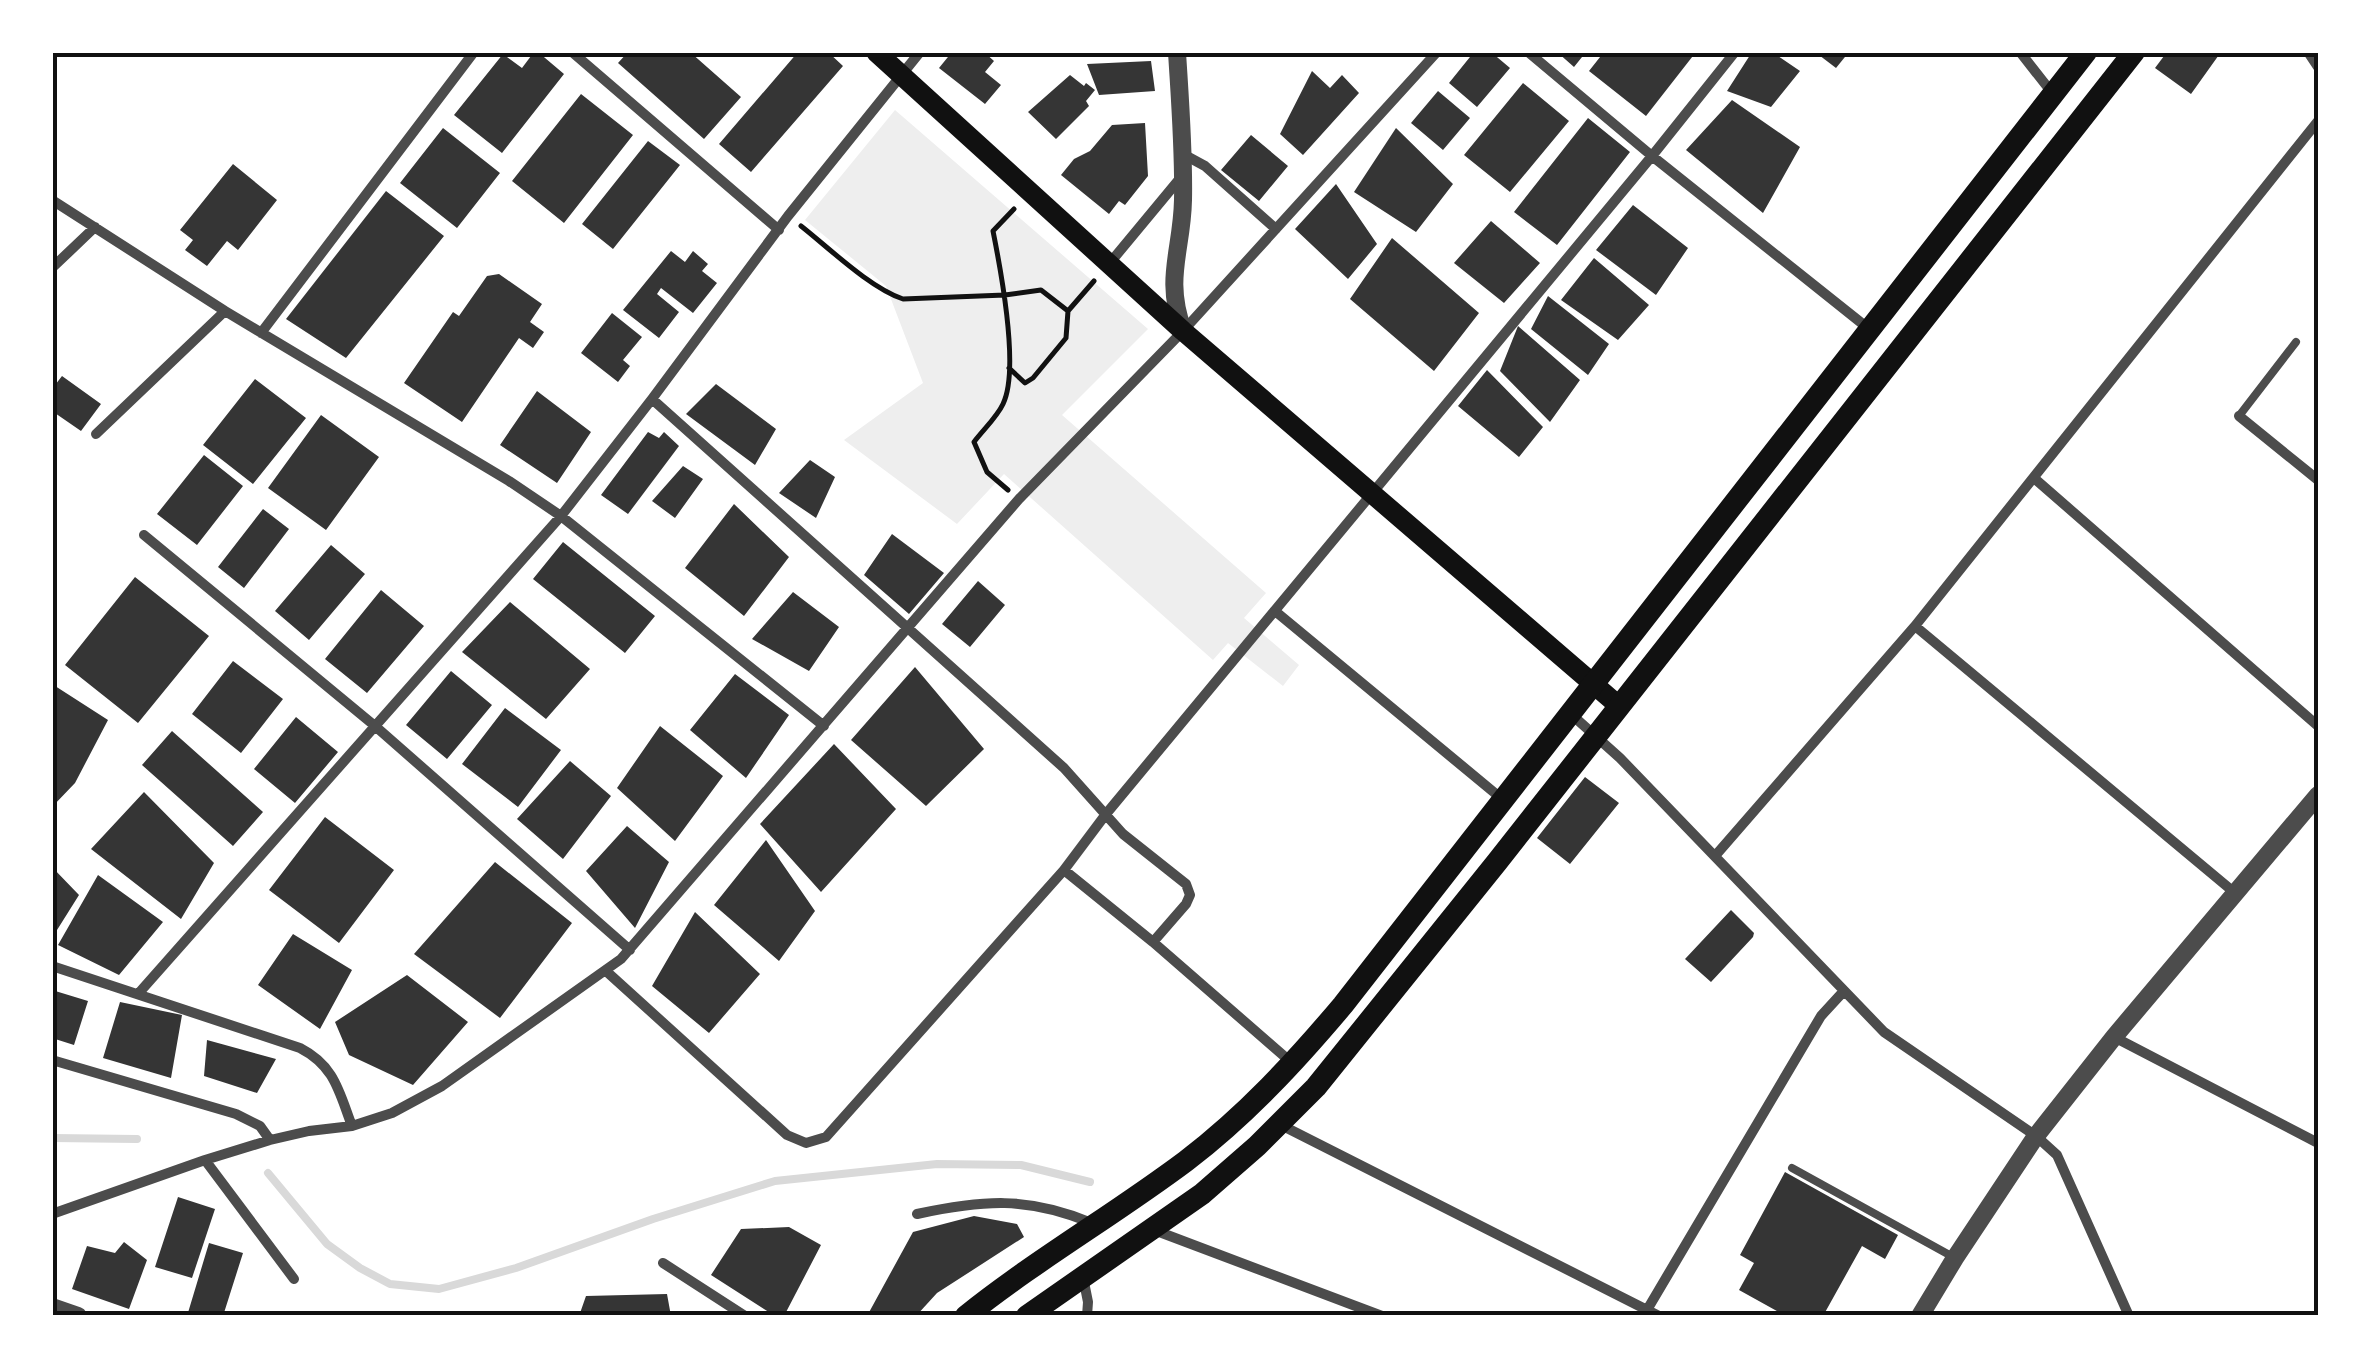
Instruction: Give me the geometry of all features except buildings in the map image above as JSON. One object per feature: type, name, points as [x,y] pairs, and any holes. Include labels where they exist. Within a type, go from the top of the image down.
[{"type":"main road","points":[[876,52],[1183,332],[1619,706]]},
{"type":"main road","points":[[966,1316],[1184,1163],[1293,1064],[1344,1005],[2086,52]]},
{"type":"main road","points":[[1027,1316],[1202,1194],[1280,1124],[1339,1062],[2134,52]]},
{"type":"street","points":[[261,332],[474,52]]},
{"type":"street","points":[[572,52],[779,230]]},
{"type":"street","points":[[138,994],[561,516],[788,216],[920,52]]},
{"type":"street","points":[[1177,52],[1183,175],[1173,279],[1183,332]]},
{"type":"street","points":[[52,1214],[270,1140],[352,1126],[392,1113],[426,1096],[606,971],[630,950],[1019,499],[1183,332],[1436,52]]},
{"type":"street","points":[[1528,52],[1870,330]]},
{"type":"street","points":[[606,971],[787,1135],[806,1143],[826,1137],[1064,870],[1106,814],[1735,52]]},
{"type":"street","points":[[2020,52],[2054,94]]},
{"type":"street","points":[[2308,52],[2318,66]]},
{"type":"street","points":[[1714,856],[1915,626],[2318,121]]},
{"type":"street","points":[[1182,153],[1206,166],[1276,229]]},
{"type":"street","points":[[1109,264],[1183,175]]},
{"type":"street","points":[[52,200],[561,516],[824,726]]},
{"type":"street","points":[[52,268],[96,227]]},
{"type":"street","points":[[96,434],[226,311]]},
{"type":"street","points":[[652,399],[1064,768],[1123,834],[1186,884],[1190,894],[1186,904],[1153,942]]},
{"type":"street","points":[[2239,416],[2318,480]]},
{"type":"street","points":[[2034,478],[2318,726]]},
{"type":"street","points":[[144,535],[375,726],[630,950]]},
{"type":"street","points":[[1276,611],[1504,800]]},
{"type":"street","points":[[1915,626],[2235,893]]},
{"type":"street","points":[[1571,714],[1596,735],[1868,1017],[1894,1040],[2036,1136],[2057,1155],[2129,1316]]},
{"type":"street","points":[[1920,1316],[2036,1136],[2318,795]]},
{"type":"street","points":[[1064,870],[1293,1064]]},
{"type":"street","points":[[52,966],[312,1054],[334,1078],[352,1126]]},
{"type":"street","points":[[1648,1310],[1821,1016],[1844,992]]},
{"type":"street","points":[[2114,1037],[2318,1143]]},
{"type":"street","points":[[52,1060],[236,1114],[260,1126],[270,1140]]},
{"type":"street","points":[[1280,1124],[1659,1316]]},
{"type":"street","points":[[206,1160],[294,1278]]},
{"type":"street","points":[[917,1214],[967,1204],[1007,1202],[1047,1208],[1095,1224]]},
{"type":"street","points":[[1154,1229],[1382,1316]]},
{"type":"street","points":[[663,1263],[745,1316]]},
{"type":"street","points":[[1083,1276],[1087,1316]]},
{"type":"street","points":[[52,1307],[78,1316]]},
{"type":"lane","points":[[2239,416],[2296,342]]},
{"type":"lane","points":[[1792,1168],[1955,1258]]},
{"type":"path","points":[[1019,499],[987,472],[974,442],[1004,404],[1009,368],[1005,294],[994,232],[1030,192]]},
{"type":"path","points":[[788,216],[892,295],[903,299],[1041,290],[1068,312]]},
{"type":"path","points":[[1009,368],[1025,383],[1032,378],[1066,338],[1068,312],[1109,264]]},
{"type":"shaded area","points":[[895,110],[1148,329],[1062,415],[1266,593],[1244,618],[1299,665],[1283,686],[1228,643],[1213,660],[1004,474],[957,524],[844,440],[923,383],[886,286],[805,220]]},
{"type":"waterway","points":[[52,1138],[137,1139]]},
{"type":"waterway","points":[[268,1173],[327,1244],[360,1268],[390,1284],[439,1289],[516,1268],[775,1181],[937,1164],[1021,1165],[1090,1182]]}]
